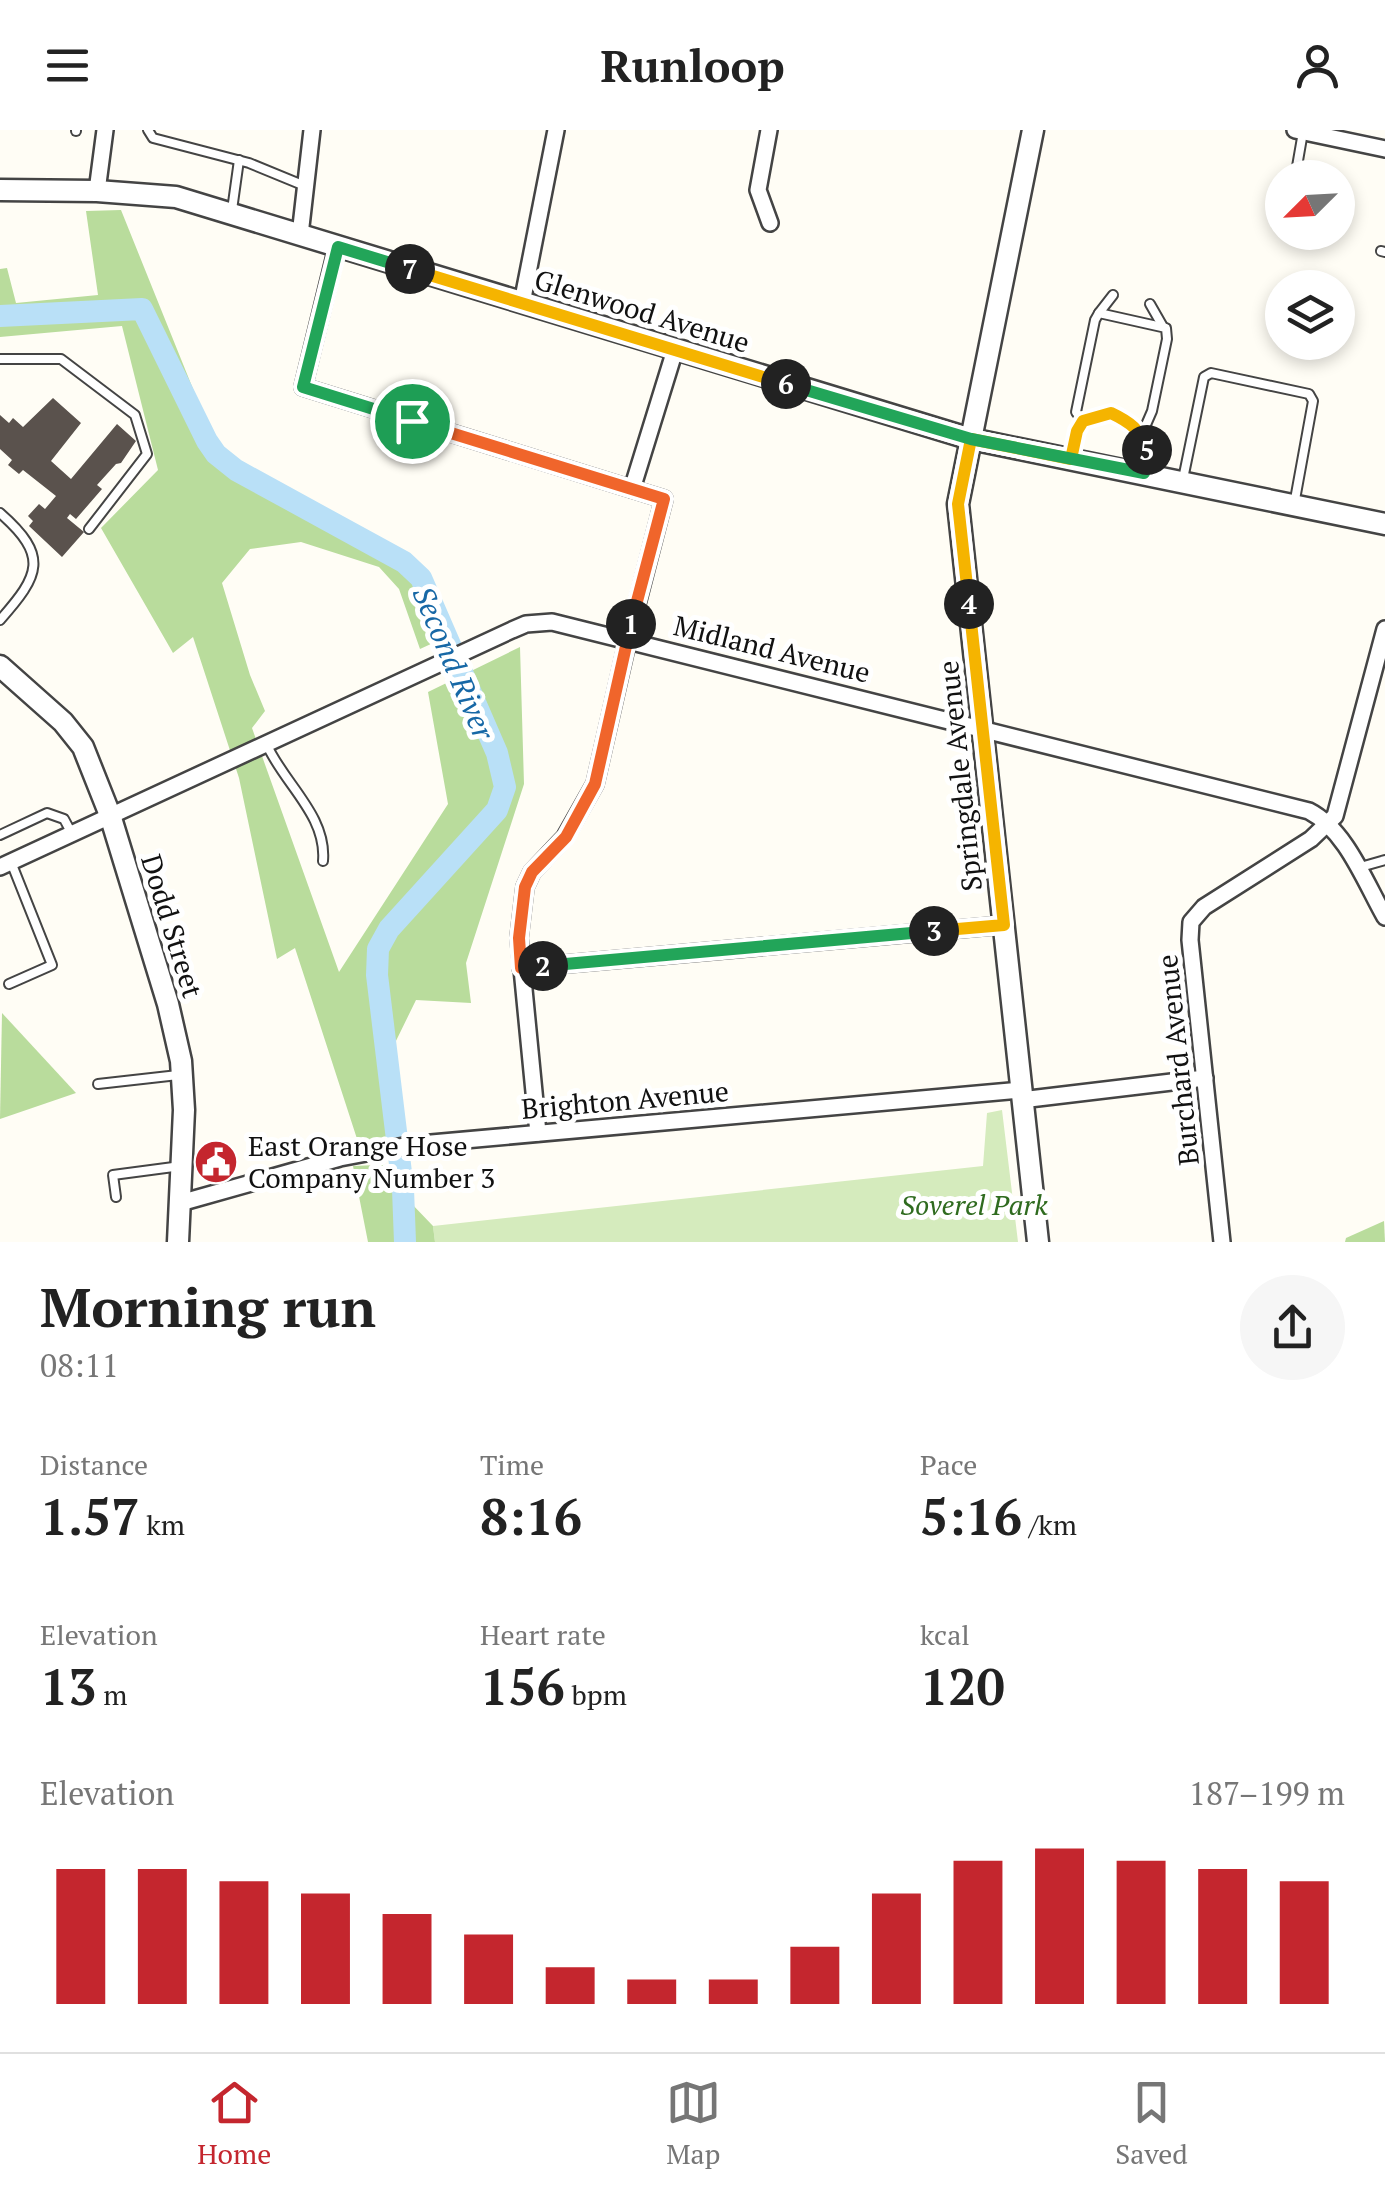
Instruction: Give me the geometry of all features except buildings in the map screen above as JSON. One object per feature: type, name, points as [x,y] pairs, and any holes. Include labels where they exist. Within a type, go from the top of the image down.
[{"type":"street","points":[[97,191],[105,130]]},
{"type":"street","points":[[300,235],[312,130]]},
{"type":"street","points":[[522,304],[556,130]]},
{"type":"street","points":[[769,130],[758,190],[770,223]]},
{"type":"street","name":"Springdale Avenue","points":[[1033,130],[958,504],[1038,1242]]},
{"type":"street","points":[[1299,131],[1385,150]]},
{"type":"street","name":"Glenwood Avenue","points":[[0,190],[176,197],[971,439],[1385,524]]},
{"type":"street","points":[[338,247],[303,387],[664,499],[595,784],[566,837],[532,872],[525,887],[519,938],[538,1133]]},
{"type":"street","points":[[632,489],[675,350]]},
{"type":"street","name":"Midland Avenue","points":[[6,865],[467,650],[539,622],[628,639],[1300,808],[1328,825]]},
{"type":"street","points":[[1385,629],[1379,674],[1339,807],[1328,825],[1385,917]]},
{"type":"street","name":"Dodd Street","points":[[0,666],[62,722],[83,747],[110,815],[172,1018],[182,1074],[178,1242]]},
{"type":"street","name":"Burchard Avenue","points":[[1222,1242],[1191,922],[1204,907],[1328,825]]},
{"type":"street","points":[[521,968],[1004,925]]},
{"type":"street","name":"Brighton Avenue","points":[[180,1203],[340,1158],[409,1145],[1205,1078]]},
{"type":"lane","points":[[148,130],[153,138],[238,160],[306,186]]},
{"type":"lane","points":[[1297,160],[1299,131]]},
{"type":"lane","points":[[231,214],[238,160]]},
{"type":"lane","points":[[1083,421],[1076,412],[1095,320],[1113,295]]},
{"type":"lane","points":[[1142,434],[1152,411],[1167,339],[1166,328],[1156,319],[1150,304]]},
{"type":"lane","points":[[1099,313],[1166,328]]},
{"type":"lane","points":[[0,358],[61,359],[135,415],[147,454],[89,529]]},
{"type":"lane","points":[[1182,481],[1202,380],[1211,373],[1310,396],[1313,401],[1294,504]]},
{"type":"lane","points":[[1071,459],[1083,421],[1111,413],[1142,434],[1148,453],[1144,473]]},
{"type":"lane","points":[[0,513],[24,538],[36,562],[34,575],[0,620]]},
{"type":"lane","points":[[266,743],[275,764],[309,807],[324,846],[324,861]]},
{"type":"lane","points":[[0,834],[46,813],[64,818],[71,833]]},
{"type":"lane","points":[[1357,868],[1385,860]]},
{"type":"lane","points":[[6,865],[52,965],[9,984]]},
{"type":"lane","points":[[98,1084],[182,1074]]},
{"type":"lane","points":[[116,1197],[114,1174],[181,1166]]},
{"type":"green space","points":[[121,210],[216,446],[409,561],[444,638],[420,649],[399,589],[379,567],[301,542],[250,549],[222,583],[265,711],[252,728],[339,972],[448,804],[428,692],[520,647],[524,784],[466,963],[471,1003],[416,1000],[394,1045],[405,1142],[360,1148],[295,948],[277,959],[239,778],[193,637],[173,653],[101,528],[158,470],[122,326],[0,337],[0,269],[7,268],[16,303],[98,295],[86,211]]},
{"type":"green space","points":[[2,1013],[76,1093],[0,1119]]},
{"type":"green space","name":"Soverel Park","points":[[1002,1110],[1018,1242],[435,1242],[433,1226],[983,1166],[987,1113]]},
{"type":"green space","points":[[402,1164],[409,1201],[433,1226],[435,1242],[368,1242],[353,1166]]},
{"type":"green space","points":[[1384,1221],[1385,1242],[1345,1242],[1346,1238]]},
{"type":"waterway","name":"Second River","points":[[0,316],[142,309],[216,454],[236,470],[404,562],[421,578],[497,753],[505,787],[497,810],[389,929],[378,949],[377,975],[403,1189],[405,1242]]},
{"type":"place","name":"East Orange Hose Company Number 3","points":[[216,1162]]},
{"type":"route","points":[[412,421],[303,387],[338,247],[675,350],[971,439],[978,441],[1071,459],[1144,473],[1148,453],[1142,434],[1128,422],[1111,413],[1083,421],[1071,459],[971,439],[958,504],[1004,925],[521,968],[519,938],[525,887],[532,872],[566,837],[595,784],[664,499],[412,421]]}]
